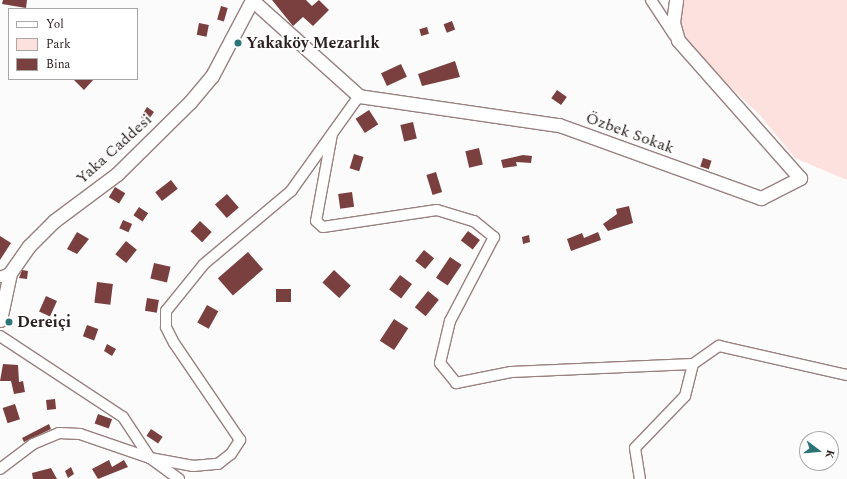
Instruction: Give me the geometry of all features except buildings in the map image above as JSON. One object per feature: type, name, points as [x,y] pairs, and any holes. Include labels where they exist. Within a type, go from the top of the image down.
[{"type":"street","points":[[0,469],[33,444],[59,433],[80,434],[150,458],[193,466],[218,464],[240,440],[174,343],[166,327],[166,311],[204,264],[291,191],[359,96],[252,0]]},
{"type":"street","name":"Yaka Caddesi","points":[[0,320],[5,275],[29,246],[54,221],[117,174],[190,102],[212,76],[252,0]]},
{"type":"street","points":[[651,0],[678,40]]},
{"type":"street","name":"Özbek Sokak","points":[[359,96],[558,125],[761,198],[800,178],[678,40],[673,22],[676,0]]},
{"type":"street","points":[[332,134],[316,220],[323,228],[437,210],[474,221],[494,237],[450,321],[440,363],[456,383],[511,372],[693,364],[719,346],[847,374]]},
{"type":"street","points":[[0,336],[123,417],[150,458],[179,479]]},
{"type":"street","points":[[640,479],[635,448],[685,396],[693,364]]},
{"type":"green space","points":[[681,0],[847,0],[847,180],[795,158],[759,114],[688,47],[679,30]]},
{"type":"place","name":"Yakaköy Mezarlık","points":[[238,43]]},
{"type":"place","name":"Dereiçi","points":[[9,322]]}]
